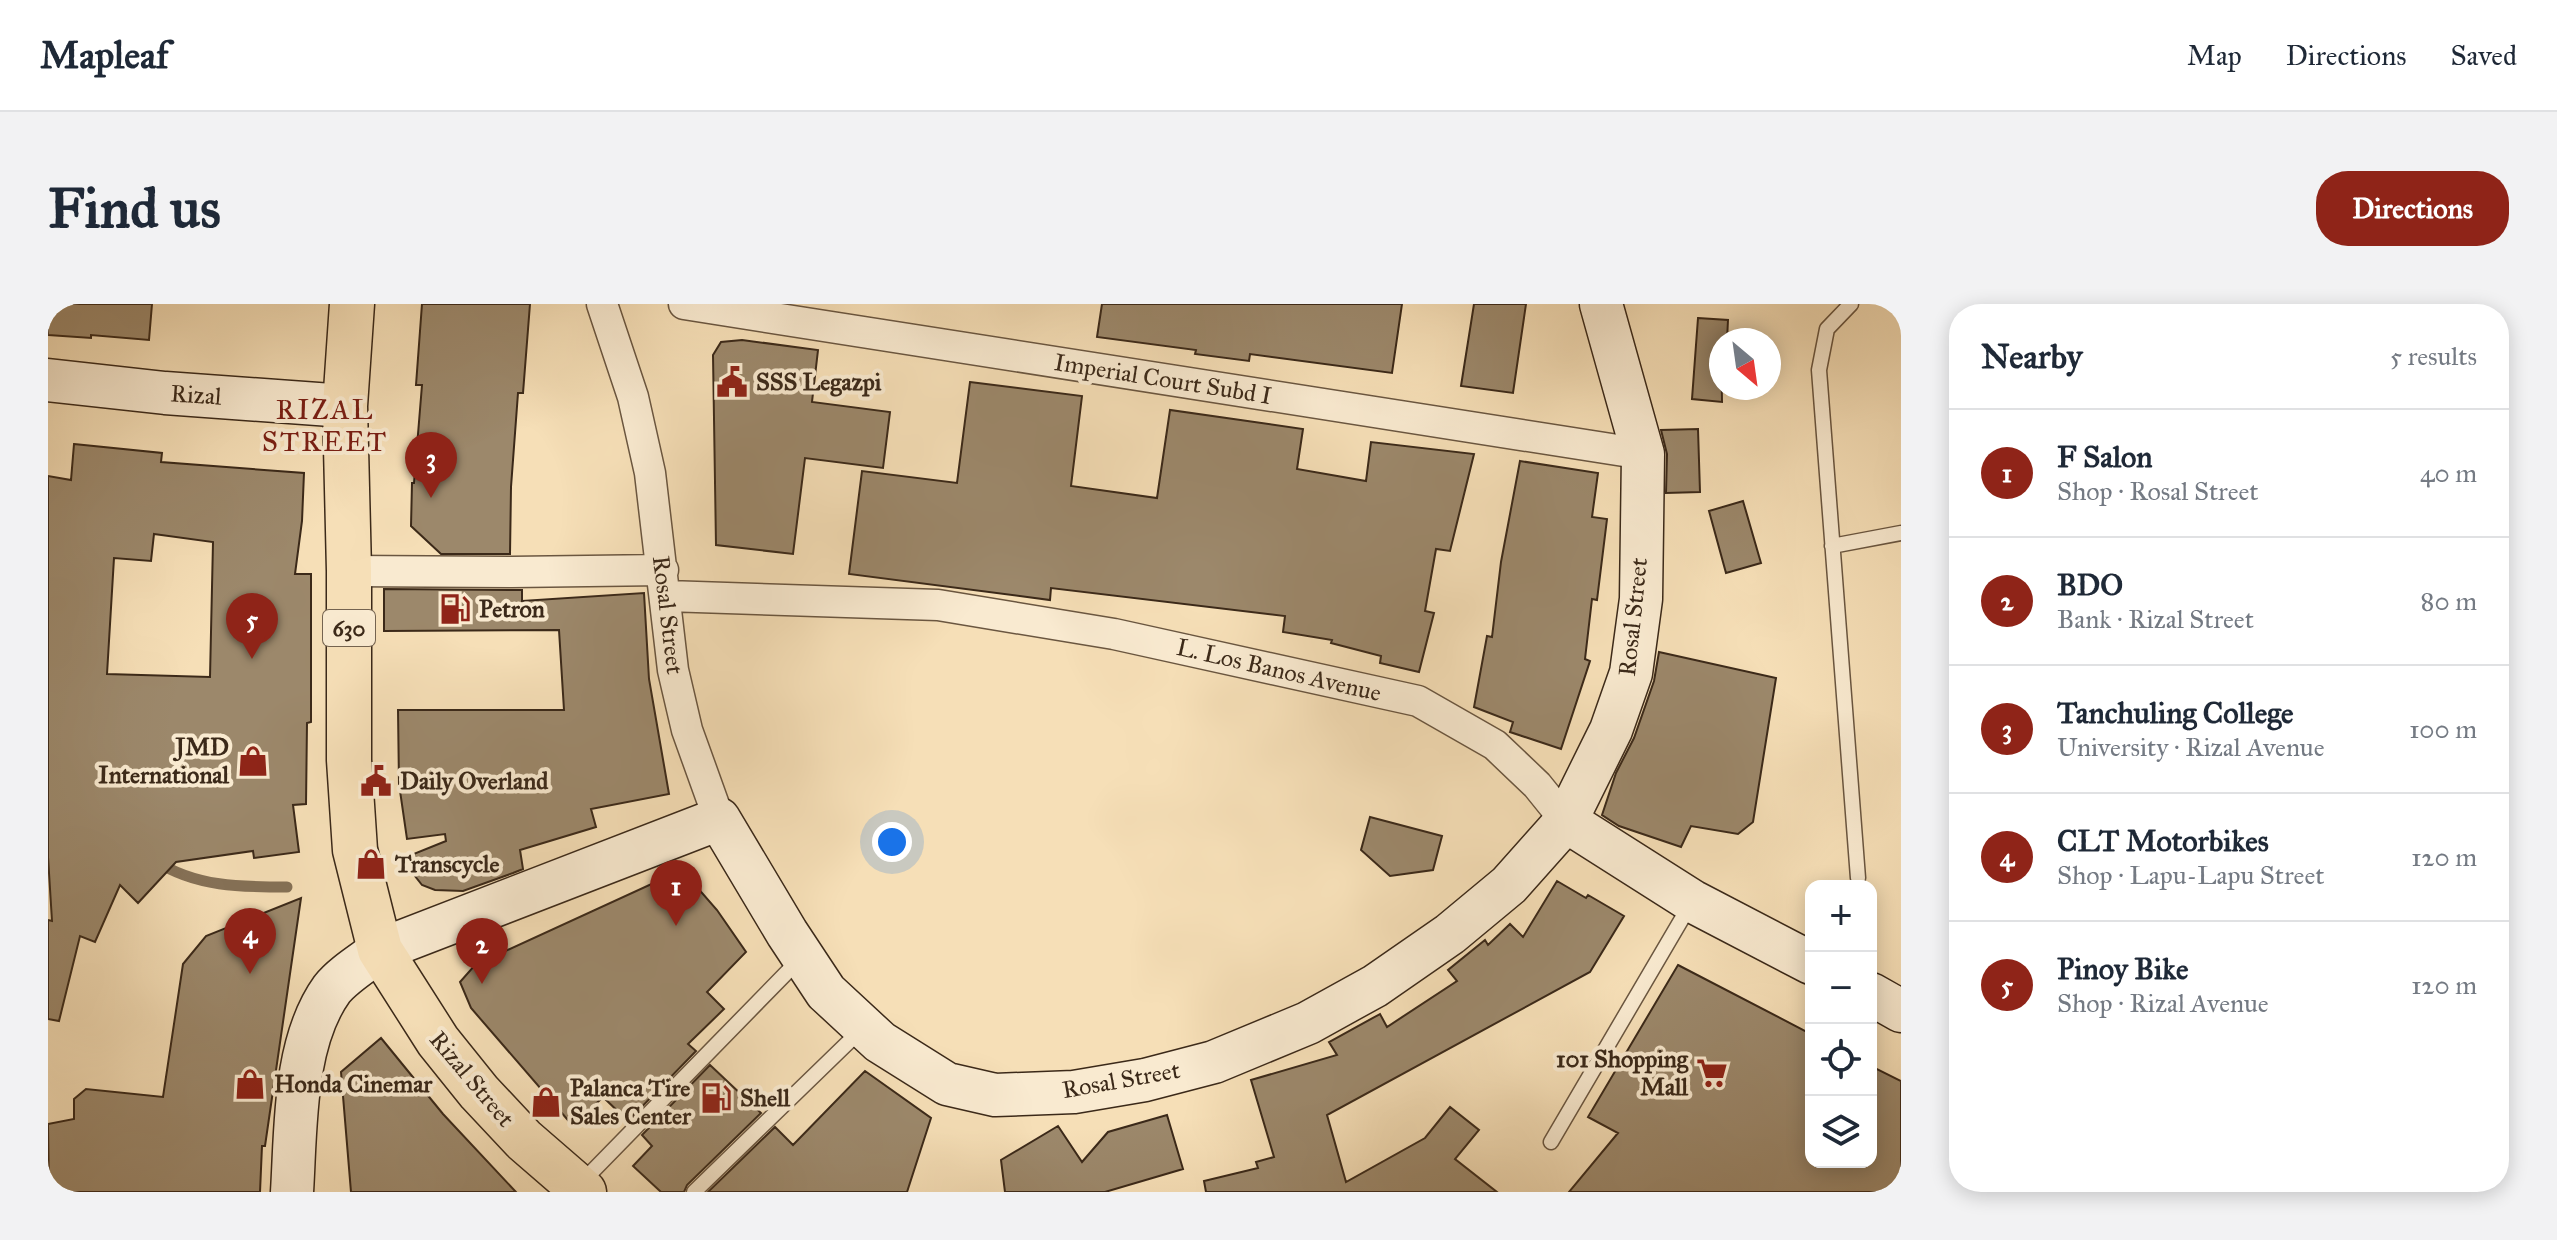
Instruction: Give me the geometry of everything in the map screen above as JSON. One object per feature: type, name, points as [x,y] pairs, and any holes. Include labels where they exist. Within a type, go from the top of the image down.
[{"type":"main road","name":"630","points":[[352,304],[345,406],[349,760],[355,850],[380,950]]},
{"type":"main road","name":"Rizal Street","points":[[380,950],[438,1041],[479,1092],[524,1140],[581,1189]]},
{"type":"street","name":"Rosal Street","points":[[602,304],[633,397],[650,473],[673,670],[687,730],[719,819],[826,992],[880,1042],[947,1084],[995,1095],[1074,1092],[1145,1080],[1214,1062],[1308,1023],[1375,986],[1450,934],[1509,885],[1566,821],[1611,730],[1631,673],[1641,599],[1643,454],[1601,304]]},
{"type":"street","name":"Imperial Court Subd I","points":[[684,304],[1643,454]]},
{"type":"street","name":"Rizal","points":[[48,380],[165,393],[345,406]]},
{"type":"street","name":"L. Los Banos Avenue","points":[[349,571],[512,572],[938,605],[1114,634],[1418,701],[1495,745],[1537,785],[1566,821],[1692,901],[1805,960]]},
{"type":"street","points":[[292,1192],[297,1097],[304,1060],[316,1019],[333,988],[380,950],[719,819]]},
{"type":"lane","points":[[1851,304],[1827,329],[1819,370],[1858,878]]},
{"type":"lane","points":[[1832,546],[1901,533]]},
{"type":"lane","points":[[1551,1142],[1692,901]]},
{"type":"lane","points":[[581,1189],[803,957]]},
{"type":"lane","points":[[694,1192],[864,1028]]},
{"type":"building","points":[[48,304],[152,304],[149,340],[48,335]]},
{"type":"building","points":[[422,304],[530,304],[523,393],[518,393],[510,554],[441,554],[411,526],[422,385],[416,385]]},
{"type":"building","points":[[1102,304],[1402,304],[1392,373],[1250,354],[1249,361],[1195,354],[1196,350],[1097,337]]},
{"type":"building","points":[[1474,304],[1526,304],[1513,393],[1461,386]]},
{"type":"building","points":[[1698,318],[1728,320],[1728,328],[1709,328],[1709,400],[1722,402],[1692,399]]},
{"type":"building","points":[[742,340],[818,350],[812,402],[890,412],[883,468],[805,458],[793,554],[716,545],[713,355],[721,342]]},
{"type":"building","points":[[970,382],[1082,396],[1071,486],[1157,498],[1170,410],[1303,429],[1297,469],[1366,481],[1371,442],[1474,454],[1450,551],[1436,549],[1425,611],[1434,613],[1419,672],[1380,663],[1381,656],[1331,643],[1332,640],[1283,632],[1285,616],[1051,588],[1050,600],[849,574],[862,471],[957,483]]},
{"type":"building","points":[[1698,429],[1700,492],[1666,493],[1667,454],[1661,430]]},
{"type":"building","points":[[74,444],[162,453],[161,462],[304,473],[295,574],[311,574],[311,722],[307,723],[306,804],[293,805],[299,852],[254,858],[253,851],[176,862],[138,903],[120,885],[95,942],[80,936],[59,1021],[48,1019],[48,920],[52,921],[48,857],[48,476],[71,480]],"holes":[[[154,534],[213,542],[210,677],[107,674],[114,558],[151,561]]]},
{"type":"building","points":[[1520,461],[1598,473],[1592,517],[1607,519],[1597,600],[1592,599],[1585,659],[1590,661],[1561,749],[1510,732],[1513,722],[1474,707],[1487,636],[1492,637],[1501,562]]},
{"type":"building","points":[[1743,501],[1761,563],[1726,573],[1709,511]]},
{"type":"building","points":[[384,589],[522,590],[522,601],[644,593],[649,679],[669,794],[591,809],[596,827],[520,850],[523,869],[513,873],[463,891],[435,890],[422,885],[415,876],[411,855],[446,841],[445,834],[407,839],[399,784],[398,710],[564,710],[559,630],[384,631]]},
{"type":"building","points":[[1659,652],[1776,678],[1753,822],[1738,834],[1691,826],[1681,847],[1619,826],[1602,815],[1654,681]]},
{"type":"building","points":[[1370,817],[1442,836],[1433,870],[1390,876],[1361,850]]},
{"type":"building","points":[[682,870],[717,910],[746,952],[707,992],[724,1009],[688,1044],[696,1051],[628,1121],[603,1097],[573,1126],[471,1008],[460,982],[475,965]]},
{"type":"building","points":[[1557,881],[1624,916],[1590,972],[1327,1115],[1346,1182],[1425,1138],[1450,1107],[1479,1130],[1455,1159],[1497,1192],[1206,1192],[1204,1181],[1258,1168],[1256,1162],[1274,1157],[1251,1080],[1337,1055],[1329,1042],[1380,1014],[1387,1027],[1457,981],[1448,970],[1485,940],[1488,945],[1510,924],[1523,937]]},
{"type":"building","points":[[301,898],[265,1146],[262,1146],[260,1192],[49,1192],[48,1124],[74,1119],[74,1099],[86,1089],[163,1097],[183,964],[206,936]]},
{"type":"building","name":"101 Shopping Mall","points":[[1678,965],[1805,1031],[1805,1168],[1877,1168],[1877,1069],[1901,1081],[1901,1192],[1569,1192],[1618,1133],[1588,1117]]},
{"type":"building","points":[[381,1038],[443,1114],[516,1192],[351,1192],[341,1072]]},
{"type":"building","points":[[710,1065],[761,1113],[687,1185],[684,1192],[661,1192],[633,1166],[652,1146],[642,1135]]},
{"type":"building","points":[[865,1071],[931,1118],[907,1192],[708,1192],[775,1127],[793,1145]]},
{"type":"building","points":[[1167,1115],[1183,1169],[1105,1192],[1005,1192],[1001,1160],[1058,1126],[1082,1162],[1108,1132]]},
{"type":"waterway","points":[[156,861],[171,870],[203,881],[236,886],[287,887]]},
{"type":"place","name":"SSS Legazpi","points":[[732,382]]},
{"type":"place","name":"Tanchuling College","points":[[431,498]]},
{"type":"place","name":"Petron","points":[[455,609]]},
{"type":"place","name":"Pinoy Bike","points":[[252,659]]},
{"type":"place","name":"JMD International","points":[[253,761]]},
{"type":"place","name":"Daily Overland","points":[[376,781]]},
{"type":"place","name":"Transcycle","points":[[371,864]]},
{"type":"place","name":"F Salon","points":[[676,926]]},
{"type":"place","name":"CLT Motorbikes","points":[[250,974]]},
{"type":"place","name":"BDO","points":[[482,984]]},
{"type":"place","name":"101 Shopping Mall","points":[[1712,1073]]},
{"type":"place","name":"Honda Cinemar","points":[[250,1084]]},
{"type":"place","name":"Shell","points":[[716,1098]]},
{"type":"place","name":"Palanca Tire Sales Center","points":[[546,1102]]},
{"type":"district","name":"RIZAL STREET","points":[[325,425]]}]
